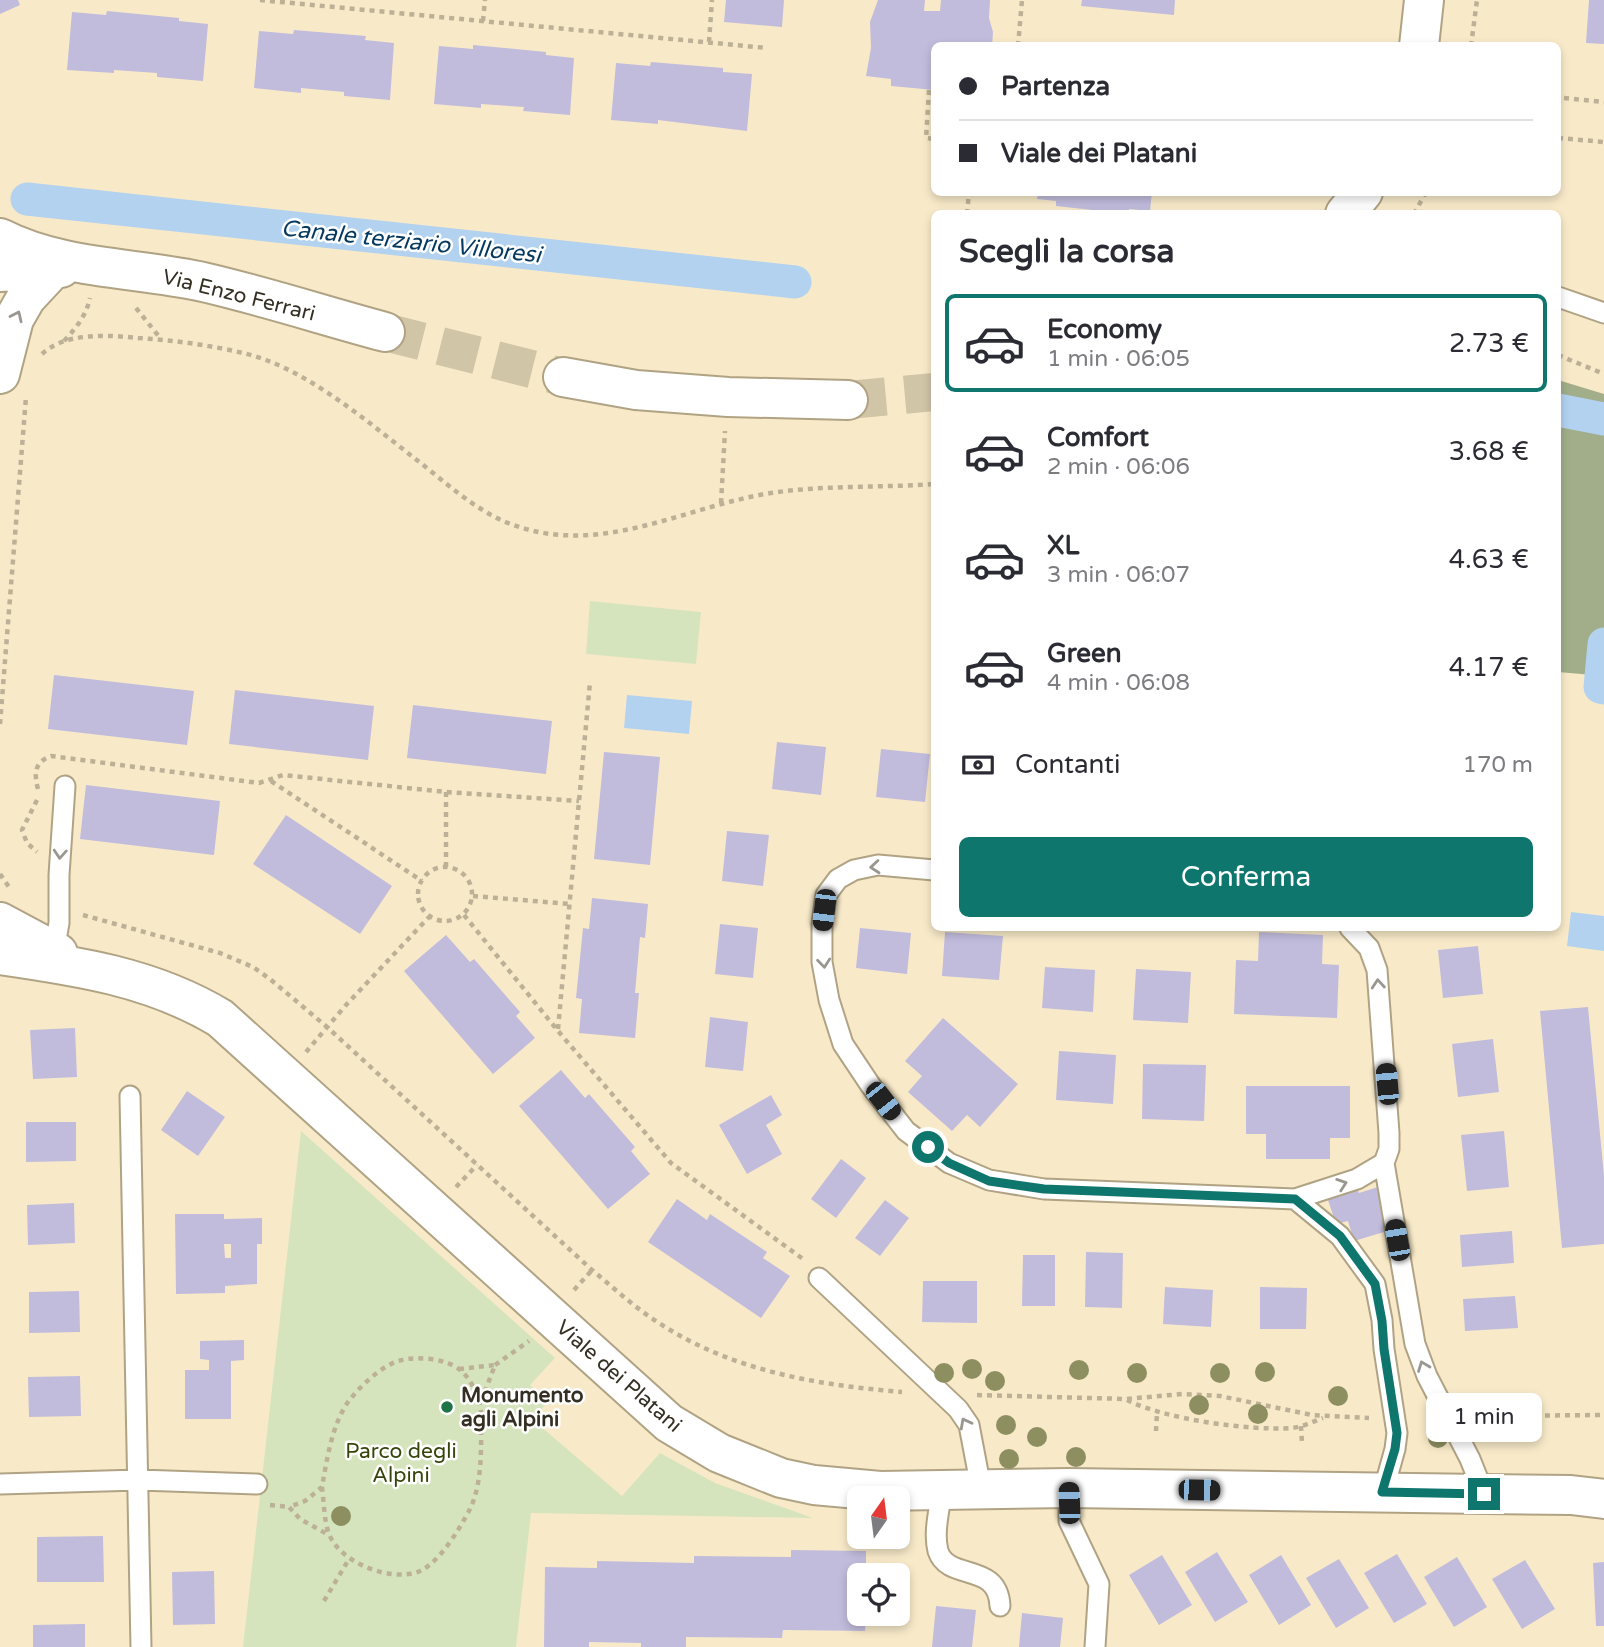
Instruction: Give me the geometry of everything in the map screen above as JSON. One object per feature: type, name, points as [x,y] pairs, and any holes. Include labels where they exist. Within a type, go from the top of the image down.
[{"type":"street","points":[[1419,42],[1424,0]]},
{"type":"street","points":[[1348,210],[1360,196]]},
{"type":"street","name":"Via Enzo Ferrari","points":[[0,238],[92,280]]},
{"type":"street","name":"Via Enzo Ferrari","points":[[0,272],[53,269],[92,280],[125,268],[204,282],[385,332]]},
{"type":"street","points":[[13,380],[14,319],[26,298],[53,269]]},
{"type":"street","points":[[563,377],[636,390],[728,397],[848,400]]},
{"type":"street","name":"Viale dei Platani","points":[[0,922],[69,959],[146,983],[198,1005],[220,1018],[669,1423],[698,1442],[738,1462],[780,1478],[814,1485],[880,1491],[1069,1488],[1571,1495],[1604,1499]]},
{"type":"street","name":"Viale dei Platani","points":[[0,955],[69,959]]},
{"type":"lane","points":[[1561,298],[1604,313]]},
{"type":"lane","points":[[65,786],[59,875],[59,923],[69,959]]},
{"type":"lane","points":[[931,870],[878,865],[854,870],[838,879],[826,895],[822,962],[829,1000],[843,1044],[906,1131],[949,1163],[989,1181],[1044,1189],[1295,1199],[1357,1179],[1384,1163]]},
{"type":"lane","points":[[1353,931],[1369,948],[1377,970],[1390,1133],[1384,1163],[1415,1344],[1427,1376],[1470,1459],[1484,1494]]},
{"type":"lane","points":[[130,1096],[141,1647]]},
{"type":"lane","points":[[1295,1199],[1340,1236],[1375,1284],[1397,1433],[1382,1492]]},
{"type":"lane","points":[[819,1278],[958,1409],[969,1425],[982,1488]]},
{"type":"lane","points":[[0,1484],[139,1480],[257,1484]]},
{"type":"lane","points":[[1069,1488],[1069,1521],[1099,1584],[1095,1647]]},
{"type":"lane","points":[[942,1489],[937,1540],[939,1554],[954,1567],[994,1584],[999,1591],[1000,1606]]},
{"type":"path","points":[[260,0],[767,48]]},
{"type":"path","points":[[483,21],[485,0]]},
{"type":"path","points":[[709,42],[712,0]]},
{"type":"path","points":[[1018,42],[1022,0]]},
{"type":"path","points":[[1472,42],[1477,0]]},
{"type":"path","points":[[929,90],[926,138],[931,139]]},
{"type":"path","points":[[1564,98],[1604,102]]},
{"type":"path","points":[[1561,138],[1604,142]]},
{"type":"path","points":[[36,362],[44,351],[63,341],[76,328],[86,313],[92,280]]},
{"type":"path","points":[[63,341],[110,335],[162,340],[244,353],[286,369],[321,389],[366,421],[481,509],[506,523],[555,536],[604,534],[669,520],[721,503],[772,493],[931,484]]},
{"type":"path","points":[[1561,356],[1604,374]]},
{"type":"path","points":[[0,724],[13,380]]},
{"type":"path","points":[[721,503],[724,450]]},
{"type":"path","points":[[558,1031],[590,682]]},
{"type":"path","points":[[51,756],[259,783],[283,775],[446,792],[579,801]]},
{"type":"path","points":[[270,781],[422,881]]},
{"type":"path","points":[[446,792],[446,867]]},
{"type":"path","points":[[446,867],[455,868],[468,879],[473,896],[471,906],[464,915],[452,921],[444,922],[429,917],[419,903],[418,894],[422,881],[429,872],[446,867]]},
{"type":"path","points":[[473,896],[570,905]]},
{"type":"path","points":[[72,912],[198,946],[238,960],[270,979],[327,1027],[592,1270],[659,1324],[739,1363],[784,1376],[838,1386],[903,1392]]},
{"type":"path","points":[[464,915],[558,1031],[671,1163],[804,1259]]},
{"type":"path","points":[[306,1056],[306,1051],[327,1027],[429,917]]},
{"type":"path","points":[[449,1189],[456,1188],[477,1165]]},
{"type":"path","points":[[568,1296],[592,1270]]},
{"type":"path","points":[[329,1535],[322,1487],[329,1445],[348,1402],[373,1377],[400,1360],[410,1359],[442,1362],[458,1368],[495,1365],[528,1343],[533,1336]]},
{"type":"path","points":[[322,1487],[305,1501],[289,1507],[300,1519],[329,1535],[349,1559],[373,1570],[398,1575],[420,1571],[451,1541],[471,1507],[482,1451],[481,1403],[495,1365]]},
{"type":"path","points":[[458,1368],[481,1403]]},
{"type":"path","points":[[963,1395],[1126,1399],[1182,1394],[1220,1396],[1326,1417],[1371,1418]]},
{"type":"path","points":[[1126,1399],[1157,1413],[1237,1425],[1301,1426],[1326,1417]]},
{"type":"path","points":[[1156,1431],[1157,1413]]},
{"type":"path","points":[[1472,1416],[1604,1415]]},
{"type":"path","points":[[1301,1426],[1301,1443]]},
{"type":"path","points":[[324,1601],[349,1559]]},
{"type":"green space","points":[[1561,381],[1604,394],[1604,676],[1561,672]]},
{"type":"green space","points":[[590,601],[701,612],[696,664],[586,654]]},
{"type":"green space","name":"Parco degli Alpini","points":[[301,1131],[555,1358],[530,1385],[548,1402],[532,1419],[622,1496],[660,1453],[715,1483],[813,1518],[531,1513],[516,1647],[243,1647]]},
{"type":"water","points":[[627,695],[692,701],[689,734],[624,728]]},
{"type":"water","points":[[1571,912],[1604,916],[1604,951],[1567,946]]},
{"type":"building","points":[[0,0],[18,0],[20,5],[0,14]]},
{"type":"building","points":[[726,0],[784,0],[782,27],[724,22]]},
{"type":"building","points":[[878,0],[925,0],[924,11],[940,11],[941,0],[990,0],[992,42],[931,42],[931,90],[891,86],[891,79],[866,76],[871,48],[870,22]]},
{"type":"building","points":[[1082,0],[1175,0],[1174,15],[1081,6]]},
{"type":"building","points":[[1589,0],[1604,0],[1604,44],[1586,43]]},
{"type":"building","points":[[107,11],[179,18],[179,21],[208,24],[203,81],[157,77],[157,73],[67,70],[72,12],[106,15]]},
{"type":"building","points":[[294,30],[366,36],[365,40],[394,43],[390,100],[344,96],[344,92],[301,88],[301,93],[254,88],[259,31],[293,34]]},
{"type":"building","points":[[473,45],[546,52],[546,55],[574,58],[570,115],[523,111],[524,107],[481,104],[481,108],[434,104],[439,46],[473,49]]},
{"type":"building","points":[[651,62],[723,68],[723,72],[752,74],[747,131],[658,120],[658,124],[611,120],[616,63],[650,66]]},
{"type":"building","points":[[1037,196],[1152,196],[1150,210],[1092,210],[1056,206],[1056,201],[1037,199]]},
{"type":"building","points":[[54,675],[194,691],[187,745],[48,729]]},
{"type":"building","points":[[235,690],[374,706],[368,760],[229,744]]},
{"type":"building","points":[[413,705],[552,721],[546,774],[407,758]]},
{"type":"building","points":[[777,742],[826,747],[821,795],[772,789]]},
{"type":"building","points":[[881,749],[930,754],[925,802],[876,797]]},
{"type":"building","points":[[604,752],[660,757],[650,865],[594,859]]},
{"type":"building","points":[[86,785],[220,801],[214,855],[80,839]]},
{"type":"building","points":[[286,815],[392,886],[360,934],[253,864]]},
{"type":"building","points":[[727,831],[769,835],[763,886],[722,881]]},
{"type":"building","points":[[592,898],[648,904],[645,938],[640,937],[635,993],[639,993],[635,1038],[579,1033],[582,999],[576,998],[583,928],[589,929]]},
{"type":"building","points":[[720,924],[758,928],[753,978],[715,974]]},
{"type":"building","points":[[860,928],[911,933],[907,974],[856,968]]},
{"type":"building","points":[[945,932],[1003,936],[999,980],[942,976]]},
{"type":"building","points":[[1259,932],[1323,935],[1322,964],[1339,965],[1337,1018],[1234,1014],[1236,960],[1258,961]]},
{"type":"building","points":[[446,935],[470,962],[474,959],[520,1012],[516,1016],[535,1038],[493,1074],[404,971]]},
{"type":"building","points":[[1478,946],[1483,994],[1443,998],[1438,950]]},
{"type":"building","points":[[1045,967],[1095,970],[1093,1012],[1042,1008]]},
{"type":"building","points":[[1136,969],[1191,972],[1188,1023],[1133,1020]]},
{"type":"building","points":[[1588,1007],[1604,1176],[1604,1244],[1562,1248],[1540,1011]]},
{"type":"building","points":[[710,1017],[748,1022],[743,1071],[705,1067]]},
{"type":"building","points":[[943,1018],[1018,1084],[980,1127],[967,1115],[952,1131],[908,1092],[922,1076],[905,1061]]},
{"type":"building","points":[[75,1028],[77,1077],[33,1079],[30,1030]]},
{"type":"building","points":[[1493,1039],[1499,1092],[1458,1097],[1452,1044]]},
{"type":"building","points":[[1059,1051],[1116,1055],[1113,1104],[1056,1100]]},
{"type":"building","points":[[1143,1064],[1206,1065],[1204,1121],[1142,1119]]},
{"type":"building","points":[[561,1070],[585,1098],[589,1094],[635,1147],[631,1151],[650,1174],[608,1209],[519,1106]]},
{"type":"building","points":[[1246,1086],[1350,1086],[1350,1138],[1330,1138],[1330,1159],[1266,1159],[1266,1134],[1246,1134]]},
{"type":"building","points":[[187,1091],[225,1117],[198,1156],[161,1130]]},
{"type":"building","points":[[771,1095],[782,1115],[766,1125],[782,1154],[747,1174],[719,1125]]},
{"type":"building","points":[[26,1122],[76,1122],[76,1161],[26,1162]]},
{"type":"building","points":[[1504,1131],[1509,1187],[1467,1191],[1461,1135]]},
{"type":"building","points":[[841,1159],[866,1178],[836,1218],[811,1199]]},
{"type":"building","points":[[1381,1186],[1394,1229],[1354,1241],[1348,1221],[1336,1224],[1327,1197],[1357,1188],[1359,1193]]},
{"type":"building","points":[[677,1199],[707,1220],[710,1214],[767,1252],[763,1258],[790,1276],[761,1318],[648,1242]]},
{"type":"building","points":[[885,1200],[909,1218],[880,1256],[855,1238]]},
{"type":"building","points":[[74,1203],[75,1243],[28,1245],[27,1205]]},
{"type":"building","points":[[175,1214],[224,1214],[224,1219],[262,1218],[262,1244],[257,1244],[257,1284],[225,1286],[225,1293],[176,1294]],"holes":[[[224,1244],[231,1244],[231,1258],[225,1258]]]},
{"type":"building","points":[[1512,1231],[1514,1263],[1462,1267],[1460,1235]]},
{"type":"building","points":[[1086,1252],[1123,1253],[1122,1308],[1085,1307]]},
{"type":"building","points":[[1023,1255],[1055,1255],[1055,1306],[1022,1306]]},
{"type":"building","points":[[923,1281],[977,1281],[977,1323],[922,1322]]},
{"type":"building","points":[[1165,1287],[1213,1290],[1211,1327],[1163,1324]]},
{"type":"building","points":[[1260,1287],[1307,1288],[1306,1329],[1260,1329]]},
{"type":"building","points":[[79,1291],[80,1332],[29,1333],[29,1292]]},
{"type":"building","points":[[1515,1296],[1518,1328],[1465,1331],[1463,1299]]},
{"type":"building","points":[[244,1340],[244,1360],[231,1361],[231,1419],[185,1419],[185,1370],[209,1370],[209,1360],[200,1359],[200,1341]]},
{"type":"building","points":[[80,1376],[81,1416],[29,1417],[28,1377]]},
{"type":"building","points":[[103,1536],[104,1582],[37,1582],[37,1537]]},
{"type":"building","points":[[791,1550],[866,1551],[866,1563],[847,1563],[847,1626],[865,1626],[865,1631],[783,1630],[782,1638],[686,1637],[686,1647],[641,1647],[641,1643],[589,1642],[589,1647],[544,1647],[545,1567],[597,1568],[597,1561],[694,1563],[694,1556],[791,1557]]},
{"type":"building","points":[[1217,1552],[1248,1602],[1215,1622],[1185,1572]]},
{"type":"building","points":[[1397,1554],[1427,1604],[1394,1623],[1364,1573]]},
{"type":"building","points":[[1162,1555],[1192,1605],[1159,1625],[1129,1575]]},
{"type":"building","points":[[1281,1555],[1311,1605],[1279,1625],[1249,1575]]},
{"type":"building","points":[[1457,1557],[1487,1607],[1454,1627],[1424,1577]]},
{"type":"building","points":[[1339,1559],[1369,1608],[1336,1628],[1306,1578]]},
{"type":"building","points":[[1525,1560],[1555,1609],[1522,1629],[1492,1579]]},
{"type":"building","points":[[1604,1562],[1604,1626],[1596,1626],[1593,1563]]},
{"type":"building","points":[[214,1571],[215,1624],[173,1625],[172,1572]]},
{"type":"building","points":[[936,1606],[976,1610],[972,1647],[932,1647]]},
{"type":"building","points":[[1022,1613],[1063,1618],[1060,1647],[1019,1647]]},
{"type":"building","points":[[85,1624],[85,1647],[33,1647],[33,1625]]},
{"type":"waterway","name":"Canale terziario Villoresi","points":[[27,199],[795,282]]},
{"type":"waterway","name":"Canale terziario Villoresi","points":[[1561,411],[1604,419]]},
{"type":"waterway","name":"Canale terziario Villoresi","points":[[1604,644],[1600,687],[1604,688]]},
{"type":"tunnel","points":[[385,332],[563,377]]},
{"type":"tunnel","points":[[848,400],[931,392]]},
{"type":"place","name":"Monumento agli Alpini","points":[[447,1407]]},
{"type":"route","points":[[928,1147],[949,1163],[989,1181],[1044,1189],[1295,1199],[1340,1236],[1375,1284],[1397,1433],[1382,1492],[1484,1494]]}]
